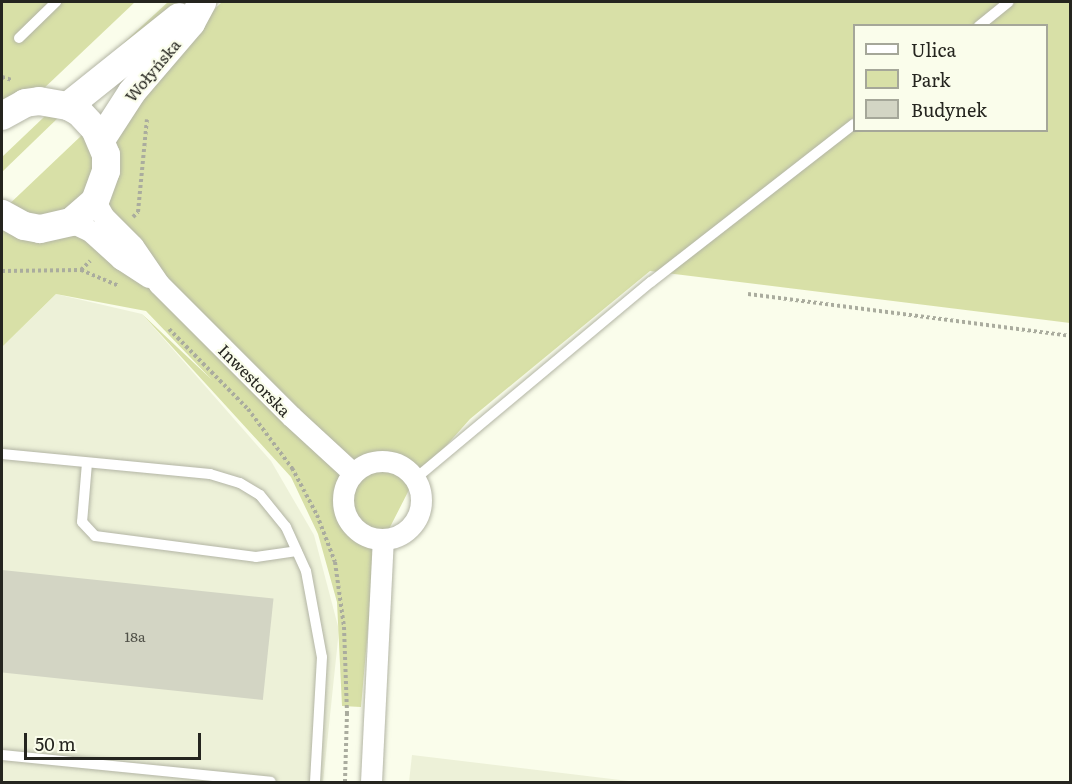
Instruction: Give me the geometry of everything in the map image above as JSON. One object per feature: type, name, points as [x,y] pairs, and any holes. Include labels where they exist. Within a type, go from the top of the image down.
[{"type":"main road","name":"Wołyńska","points":[[68,106],[196,2]]},
{"type":"main road","name":"Wołyńska","points":[[101,140],[132,92],[191,23],[202,2]]},
{"type":"main road","points":[[4,219],[40,229],[71,222],[95,201],[106,171],[101,140],[88,120],[68,106],[39,101],[5,110]]},
{"type":"street","name":"Inwestorska","points":[[95,201],[104,217],[133,246],[159,284],[291,417],[353,473]]},
{"type":"street","name":"Inwestorska","points":[[71,222],[90,231],[121,259],[159,284]]},
{"type":"street","points":[[386,460],[403,466],[415,479],[421,501],[419,513],[405,531],[383,539],[361,533],[346,516],[343,494],[353,473],[368,463],[386,460]]},
{"type":"street","points":[[371,783],[383,539]]},
{"type":"lane","points":[[19,38],[56,2]]},
{"type":"lane","points":[[982,24],[1009,2]]},
{"type":"lane","points":[[415,479],[651,282],[853,126]]},
{"type":"lane","points":[[2,454],[210,474],[240,483],[261,495],[286,527],[306,571],[322,657],[315,783]]},
{"type":"lane","points":[[87,463],[82,522],[95,536],[256,557],[297,551]]},
{"type":"lane","points":[[2,754],[271,783]]},
{"type":"path","points":[[81,270],[123,288]]},
{"type":"path","points":[[748,294],[1071,336]]},
{"type":"path","points":[[166,325],[248,409]]},
{"type":"shaded area","points":[[56,294],[142,314],[271,461],[314,535],[339,630],[323,782],[2,782],[2,347]]},
{"type":"shaded area","points":[[412,755],[637,782],[409,782]]},
{"type":"green space","points":[[2,2],[135,2],[2,128]]},
{"type":"green space","points":[[168,2],[180,2],[97,80],[79,84]]},
{"type":"green space","points":[[222,2],[1070,2],[1070,323],[650,271],[470,419],[412,484],[386,535],[371,595],[361,707],[342,706],[337,602],[318,534],[291,477],[142,314],[212,380],[146,311],[56,294],[2,347],[2,211]]},
{"type":"green space","points":[[64,98],[61,115],[2,172],[2,157]]},
{"type":"building","points":[[2,570],[274,599],[263,700],[2,673]]}]
